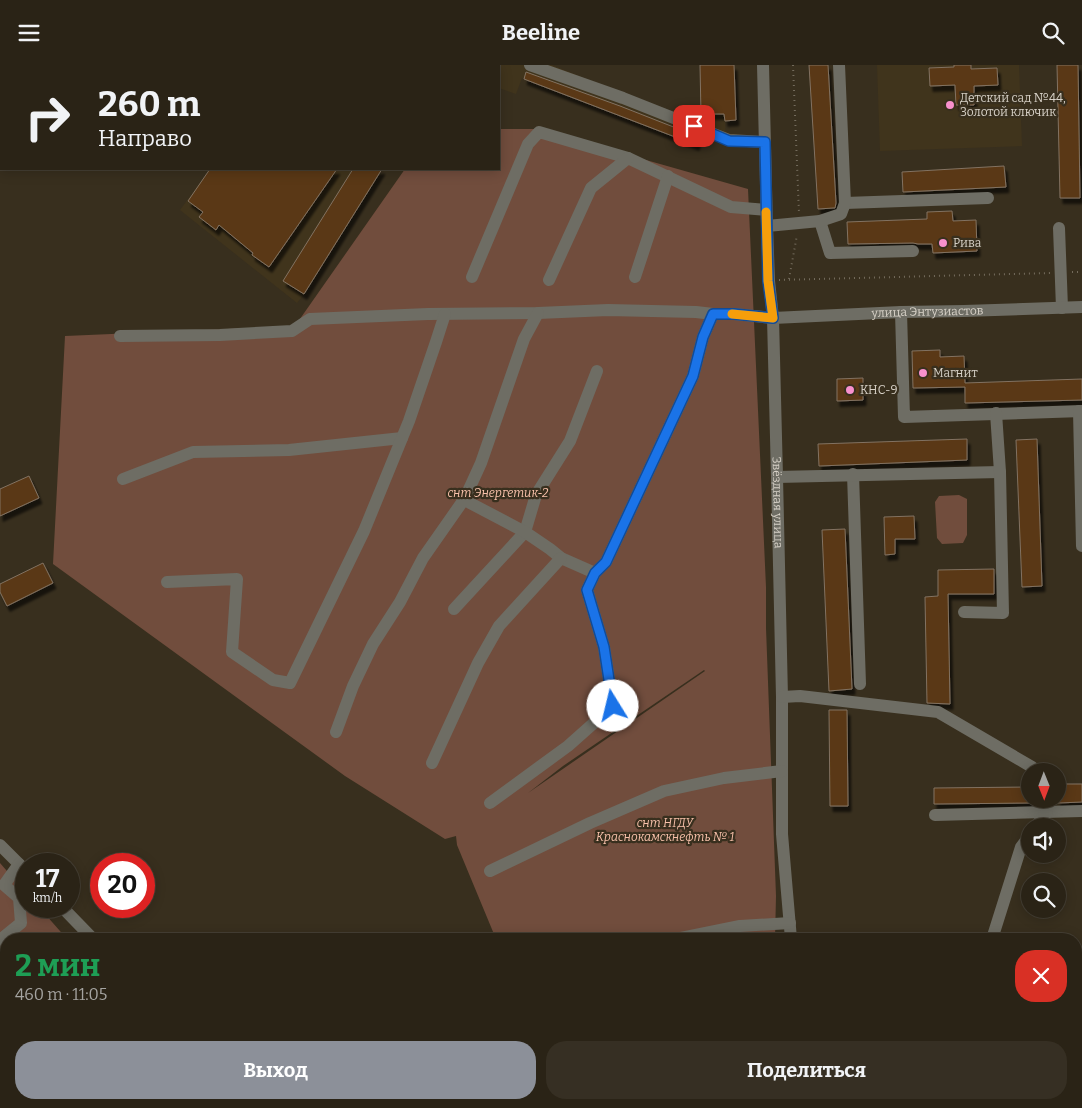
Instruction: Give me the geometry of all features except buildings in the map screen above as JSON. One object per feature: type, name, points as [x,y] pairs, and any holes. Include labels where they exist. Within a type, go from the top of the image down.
[{"type":"street","points":[[530,65],[623,98],[729,141],[765,142]]},
{"type":"street","name":"Звёздная улица","points":[[764,65],[766,226],[768,281],[773,318],[777,477],[782,697],[782,834],[791,933]]},
{"type":"street","points":[[766,226],[820,221],[842,214],[845,203],[839,65]]},
{"type":"street","points":[[472,277],[528,144],[539,132],[628,158],[730,207],[766,210]]},
{"type":"street","points":[[549,280],[591,188],[628,158]]},
{"type":"street","points":[[635,277],[668,176]]},
{"type":"street","points":[[845,203],[988,198]]},
{"type":"street","points":[[820,221],[830,253],[913,251]]},
{"type":"street","points":[[1059,228],[1062,308]]},
{"type":"street","name":"улица Энтузиастов","points":[[120,336],[283,332],[292,331],[310,319],[428,314],[608,310],[696,312],[773,318],[1082,307]]},
{"type":"street","points":[[901,312],[904,417],[1081,411],[1082,546]]},
{"type":"street","points":[[336,732],[353,686],[373,644],[400,602],[424,558],[465,498],[481,463],[524,339],[538,313]]},
{"type":"street","points":[[167,582],[236,579],[232,652],[273,680],[290,683],[364,531],[409,421],[445,314]]},
{"type":"street","points":[[490,803],[568,745],[613,706],[604,647],[587,590],[595,573],[606,562],[693,376],[703,337],[713,314]]},
{"type":"street","points":[[454,609],[525,532],[536,495],[570,441],[597,371]]},
{"type":"street","points":[[964,612],[1003,613],[1000,472],[996,413]]},
{"type":"street","points":[[123,479],[193,452],[289,449],[402,438]]},
{"type":"street","points":[[777,477],[1000,472]]},
{"type":"street","points":[[853,474],[860,684]]},
{"type":"street","points":[[465,498],[470,503],[525,532],[561,558],[595,573]]},
{"type":"street","points":[[432,763],[478,663],[499,626],[561,558]]},
{"type":"street","points":[[782,697],[800,696],[938,712],[1025,763]]},
{"type":"street","points":[[490,871],[590,823],[664,791],[724,778],[782,771]]},
{"type":"street","points":[[1046,808],[1047,812]]},
{"type":"street","points":[[936,815],[1082,811]]},
{"type":"street","points":[[1042,818],[1047,812]]},
{"type":"street","points":[[0,845],[15,861]]},
{"type":"street","points":[[994,933],[1021,847]]},
{"type":"street","points":[[9,933],[21,923],[19,898],[2,883],[15,873]]},
{"type":"street","points":[[73,918],[87,933]]},
{"type":"street","points":[[706,933],[740,926],[790,923]]},
{"type":"path","points":[[789,279],[799,223],[793,65]]},
{"type":"path","points":[[768,281],[1082,272]]},
{"type":"shaded area","points":[[500,65],[552,65],[697,124],[714,125],[713,114],[701,114],[700,65],[734,65],[736,120],[725,121],[726,143],[700,135],[696,145],[522,78],[516,94],[500,88]]},
{"type":"shaded area","name":"Детский сад №44, Золотой ключик","points":[[877,65],[1019,65],[1022,146],[880,151]]},
{"type":"shaded area","points":[[209,170],[381,170],[297,303],[180,210]]},
{"type":"green space","name":"снт Энергетик-2","points":[[500,129],[537,129],[748,189],[766,587],[776,896],[775,933],[494,933],[457,845],[456,836],[445,839],[345,776],[53,564],[65,336],[295,326],[404,170],[500,170]],"holes":[[[705,671],[528,793],[563,766]]]},
{"type":"green space","points":[[959,495],[967,499],[967,535],[963,543],[942,544],[937,538],[935,502],[939,496]]},
{"type":"green space","points":[[0,863],[15,880],[15,918],[49,918],[62,933],[0,933]]},
{"type":"slow traffic","points":[[732,314],[773,318],[768,281],[766,212]]},
{"type":"place","name":"Детский сад №44, Золотой ключик","points":[[950,105]]},
{"type":"place","name":"Рива","points":[[943,243]]},
{"type":"place","name":"Магнит","points":[[923,373]]},
{"type":"place","name":"КНС-9","points":[[850,390]]},
{"type":"route","points":[[613,706],[604,647],[587,590],[595,573],[606,562],[693,376],[703,337],[713,314],[773,318],[768,281],[765,142],[729,141],[694,126]]},
{"type":"park label","name":"снт НГДУ Краснокамскнефть № 1","points":[[665,830]]}]
